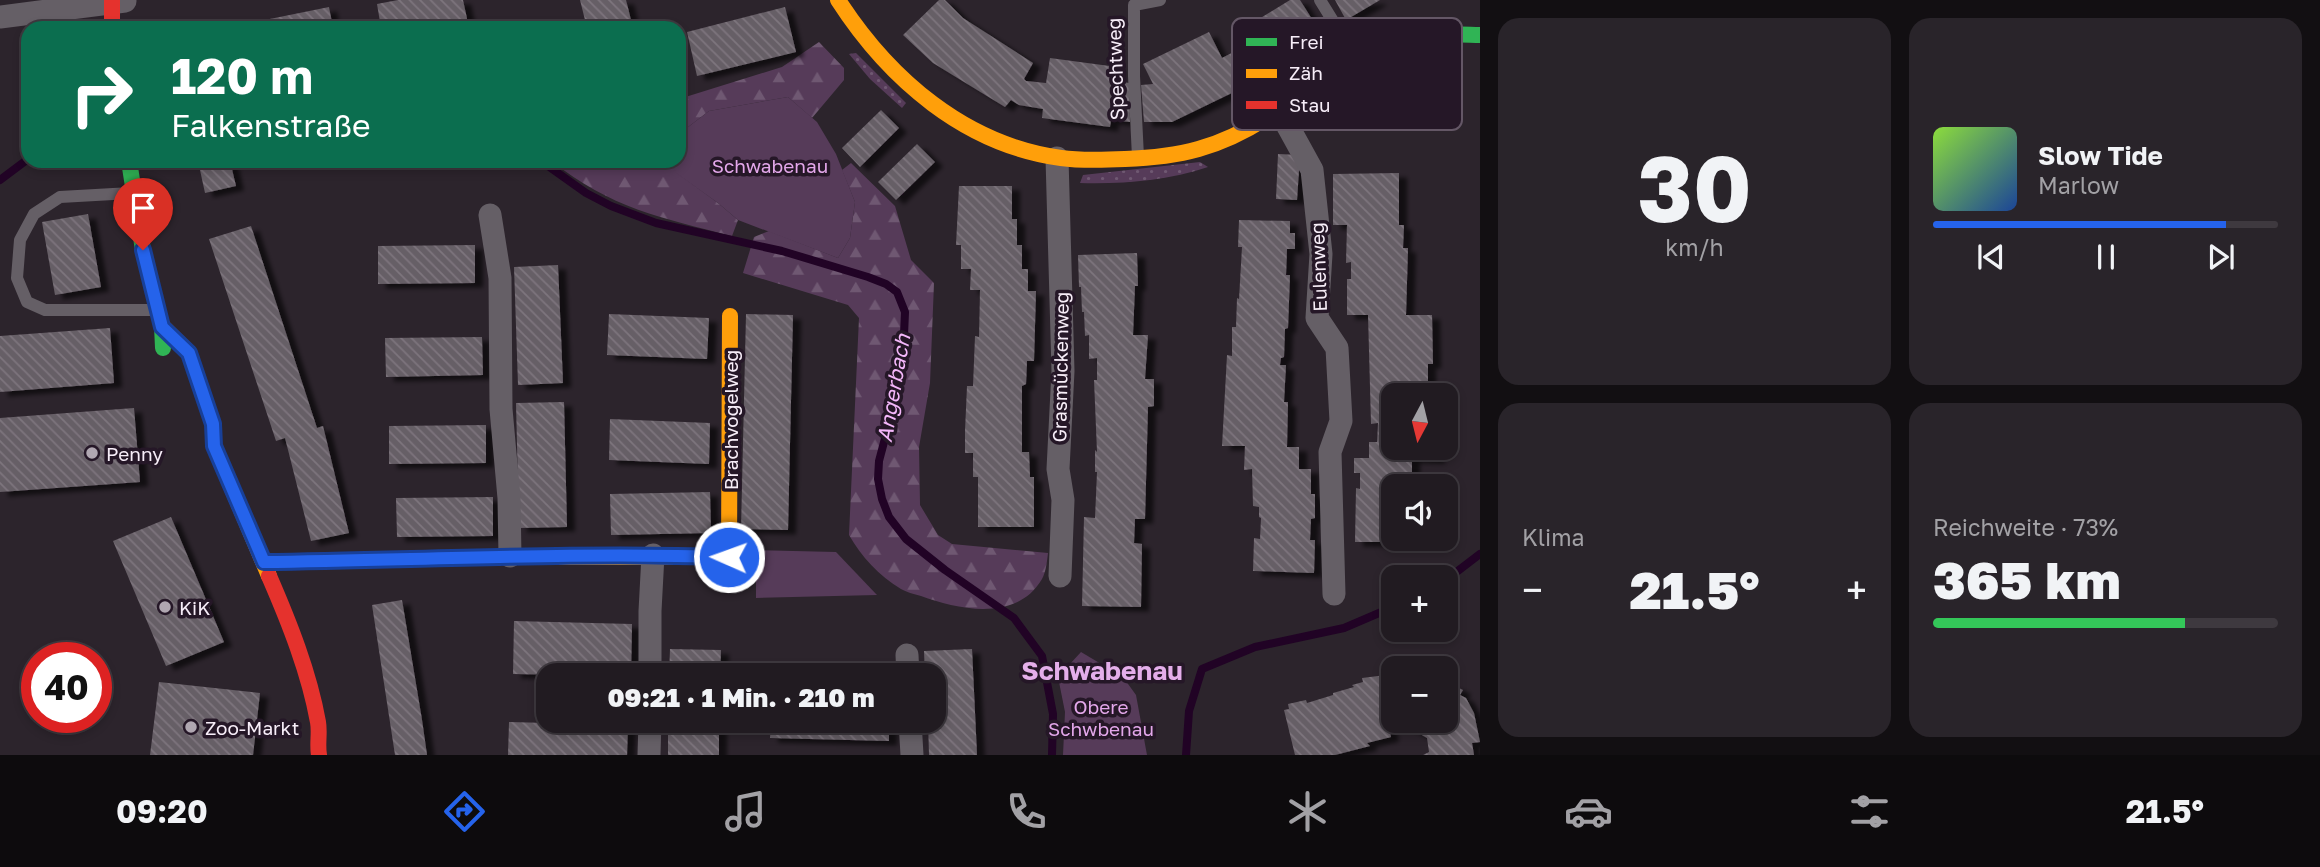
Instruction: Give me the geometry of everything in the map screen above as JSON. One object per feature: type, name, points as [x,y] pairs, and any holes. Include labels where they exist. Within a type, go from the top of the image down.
[{"type":"street","points":[[0,18],[118,1],[114,21]]},
{"type":"street","points":[[843,2],[864,37],[903,80],[929,104],[983,136],[1057,158],[1139,158],[1213,146],[1242,130]]},
{"type":"street","points":[[1462,35],[1480,35]]},
{"type":"street","name":"Eulenweg","points":[[1290,130],[1312,170],[1321,254],[1317,318],[1337,348],[1342,421],[1330,452],[1334,594]]},
{"type":"street","name":"Grasmückenweg","points":[[1057,158],[1063,371],[1058,469],[1063,500],[1060,576]]},
{"type":"street","points":[[130,168],[143,250],[162,327],[167,360]]},
{"type":"street","points":[[490,215],[500,278],[501,409],[509,498],[510,556]]},
{"type":"street","name":"Brachvogelweg","points":[[264,562],[510,556],[729,557],[730,316]]},
{"type":"street","points":[[162,327],[189,353],[213,424],[214,446],[292,629],[319,725],[319,755]]},
{"type":"street","points":[[193,433],[214,446]]},
{"type":"street","points":[[650,663],[653,555]]},
{"type":"street","points":[[319,725],[338,740]]},
{"type":"street","points":[[649,755],[650,733]]},
{"type":"street","points":[[911,733],[912,755]]},
{"type":"lane","name":"Spechtweg","points":[[1139,158],[1134,5],[1160,0]]},
{"type":"lane","points":[[1320,0],[1331,18]]},
{"type":"lane","points":[[134,192],[61,197],[34,214],[20,240],[17,278],[27,302],[45,310],[158,310]]},
{"type":"green space","points":[[819,42],[844,68],[844,80],[812,118],[788,97],[709,111],[686,129],[686,97],[782,67]]},
{"type":"green space","points":[[856,53],[906,103],[902,108],[870,79],[849,54]]},
{"type":"green space","name":"Schwabenau","points":[[788,97],[817,122],[836,154],[855,202],[850,238],[838,258],[738,220],[676,173],[674,168],[686,168],[686,129],[709,111]]},
{"type":"green space","points":[[1200,162],[1208,167],[1129,182],[1080,183],[1083,175]]},
{"type":"green space","points":[[851,163],[895,206],[911,260],[934,283],[930,383],[919,447],[920,505],[938,535],[952,544],[1048,553],[1042,579],[1031,593],[1018,602],[986,609],[936,601],[901,589],[878,572],[865,558],[849,535],[859,318],[848,305],[743,273],[754,237],[769,231],[838,258],[850,238],[855,202],[842,170]]},
{"type":"green space","points":[[562,168],[674,168],[677,173],[738,220],[732,236],[660,217],[616,201]]},
{"type":"green space","points":[[756,550],[836,552],[877,595],[756,598]]},
{"type":"green space","name":"Obere Schwbenau","points":[[1081,652],[1123,677],[1136,695],[1147,755],[1063,755],[1065,712],[1058,677]]},
{"type":"building","points":[[398,0],[463,0],[468,21],[380,21],[377,4]]},
{"type":"building","points":[[580,0],[626,0],[631,21],[585,21]]},
{"type":"building","points":[[939,0],[945,0],[963,18],[1033,63],[1024,79],[1026,81],[1046,83],[1050,58],[1117,67],[1116,81],[1129,83],[1130,122],[1111,120],[1110,127],[1042,118],[1043,109],[1019,105],[1011,100],[1005,107],[933,63],[903,35]]},
{"type":"building","points":[[1290,0],[1300,0],[1311,18],[1261,18]]},
{"type":"building","points":[[1335,0],[1380,0],[1349,18],[1345,18]]},
{"type":"building","points":[[329,7],[332,21],[260,21]]},
{"type":"building","points":[[785,7],[796,52],[697,76],[687,32]]},
{"type":"building","points":[[1209,32],[1222,58],[1232,53],[1232,93],[1172,122],[1144,122],[1141,85],[1153,84],[1143,64]]},
{"type":"building","points":[[881,110],[899,128],[860,167],[842,148]]},
{"type":"building","points":[[917,144],[935,162],[896,200],[878,182]]},
{"type":"building","points":[[1278,154],[1300,155],[1297,200],[1276,199]]},
{"type":"building","points":[[200,168],[232,168],[236,186],[205,193]]},
{"type":"building","points":[[1399,173],[1399,225],[1404,225],[1403,248],[1408,248],[1406,315],[1432,315],[1433,364],[1428,364],[1428,383],[1381,383],[1381,460],[1412,460],[1412,474],[1381,474],[1380,542],[1355,542],[1356,488],[1360,489],[1360,473],[1354,473],[1354,458],[1369,458],[1369,442],[1377,442],[1378,423],[1371,424],[1368,315],[1347,315],[1347,279],[1351,279],[1351,262],[1346,263],[1347,225],[1333,225],[1333,174]]},
{"type":"building","points":[[959,186],[1012,186],[1012,219],[1017,219],[1017,245],[1022,245],[1022,269],[1028,269],[1028,291],[1036,291],[1034,361],[1027,361],[1026,384],[1022,386],[1022,452],[1029,452],[1030,477],[1034,477],[1034,527],[978,527],[978,477],[973,477],[973,453],[965,453],[965,431],[967,386],[973,386],[975,336],[979,337],[980,290],[970,290],[971,269],[961,269],[961,245],[956,245]]},
{"type":"building","points":[[88,214],[101,287],[55,295],[42,222]]},
{"type":"building","points":[[1239,220],[1290,221],[1290,233],[1295,233],[1295,249],[1287,249],[1286,275],[1290,275],[1288,328],[1285,329],[1284,357],[1281,358],[1280,365],[1286,365],[1284,402],[1288,402],[1287,447],[1299,447],[1299,469],[1311,469],[1311,494],[1315,494],[1315,518],[1311,519],[1310,540],[1315,540],[1314,573],[1253,571],[1254,538],[1260,539],[1261,518],[1259,507],[1253,506],[1252,469],[1244,470],[1245,446],[1222,446],[1227,355],[1232,356],[1232,327],[1236,327],[1237,298],[1239,299],[1242,247],[1238,247]]},
{"type":"building","points":[[251,226],[317,428],[323,426],[349,533],[311,541],[285,438],[276,441],[209,239]]},
{"type":"building","points":[[475,245],[475,283],[378,284],[378,246]]},
{"type":"building","points":[[1137,253],[1138,286],[1135,286],[1133,335],[1148,335],[1145,379],[1154,379],[1154,406],[1148,407],[1145,519],[1135,519],[1134,543],[1142,544],[1141,607],[1082,606],[1084,517],[1095,518],[1095,450],[1097,452],[1094,380],[1097,380],[1097,358],[1089,359],[1089,335],[1085,336],[1078,255]]},
{"type":"building","points":[[558,265],[563,383],[518,385],[514,267]]},
{"type":"building","points":[[609,314],[709,318],[707,359],[607,355]]},
{"type":"building","points":[[746,314],[793,315],[788,530],[741,529]]},
{"type":"building","points":[[110,328],[114,383],[0,392],[0,336]]},
{"type":"building","points":[[482,337],[483,375],[386,377],[385,338]]},
{"type":"building","points":[[564,402],[567,527],[519,528],[516,403]]},
{"type":"building","points":[[134,408],[140,482],[0,492],[0,418]]},
{"type":"building","points":[[610,419],[710,423],[709,464],[609,460]]},
{"type":"building","points":[[486,425],[486,463],[389,464],[389,426]]},
{"type":"building","points":[[710,492],[711,533],[611,535],[610,494]]},
{"type":"building","points":[[493,497],[493,536],[397,537],[396,498]]},
{"type":"building","points":[[171,517],[224,642],[166,666],[113,541]]},
{"type":"building","points":[[402,600],[427,755],[395,755],[372,605]]},
{"type":"building","points":[[514,621],[632,624],[631,663],[536,663],[536,674],[513,674]]},
{"type":"building","points":[[670,649],[721,650],[720,663],[669,663]]},
{"type":"building","points":[[972,649],[977,755],[929,755],[928,733],[946,733],[946,663],[924,663],[924,651]]},
{"type":"building","points":[[1381,676],[1381,733],[1390,733],[1391,737],[1367,743],[1370,746],[1335,755],[1295,755],[1284,710],[1289,709],[1288,704],[1306,700],[1307,703],[1333,695],[1363,682],[1362,678]]},
{"type":"building","points":[[159,682],[260,693],[253,755],[150,755]]},
{"type":"building","points":[[1458,688],[1463,690],[1460,695],[1466,698],[1474,713],[1480,742],[1472,743],[1474,755],[1423,755],[1429,752],[1427,738],[1418,733],[1458,733]]},
{"type":"building","points":[[509,722],[536,723],[536,733],[628,733],[627,755],[508,755]]},
{"type":"building","points":[[668,733],[719,733],[719,755],[668,755]]},
{"type":"building","points":[[770,733],[889,733],[889,741],[770,738]]},
{"type":"waterway","name":"Angerbach","points":[[0,180],[21,164]]},
{"type":"waterway","name":"Angerbach","points":[[551,168],[586,193],[611,206],[656,223],[782,251],[868,277],[897,292],[905,312],[903,358],[879,461],[878,479],[882,499],[889,517],[906,539],[1014,618],[1042,656],[1053,714],[1052,755]]},
{"type":"waterway","name":"Angerbach","points":[[1458,571],[1480,554]]},
{"type":"waterway","name":"Angerbach","points":[[1186,755],[1189,711],[1202,669],[1255,647],[1344,628],[1381,612]]},
{"type":"traffic: fast","points":[[1462,35],[1480,35]]},
{"type":"traffic: fast","points":[[130,168],[143,250],[162,326],[163,348]]},
{"type":"traffic: slow","points":[[838,0],[881,56],[933,104],[993,139],[1026,151],[1085,160],[1164,156],[1215,144],[1245,130]]},
{"type":"traffic: slow","points":[[498,557],[729,557],[730,316]]},
{"type":"traffic: slow","points":[[162,326],[189,353],[213,424],[214,446],[269,576]]},
{"type":"traffic: jam","points":[[112,0],[112,21]]},
{"type":"traffic: jam","points":[[264,562],[498,557]]},
{"type":"traffic: jam","points":[[269,576],[304,666],[318,722],[319,755]]},
{"type":"place","name":"Penny","points":[[92,453]]},
{"type":"place","name":"KiK","points":[[165,607]]},
{"type":"place","name":"Zoo-Markt","points":[[191,727]]},
{"type":"district","name":"Schwabenau","points":[[1102,670]]},
{"type":"route","points":[[143,250],[162,327],[189,353],[213,424],[214,446],[264,562],[510,556],[729,557]]}]
